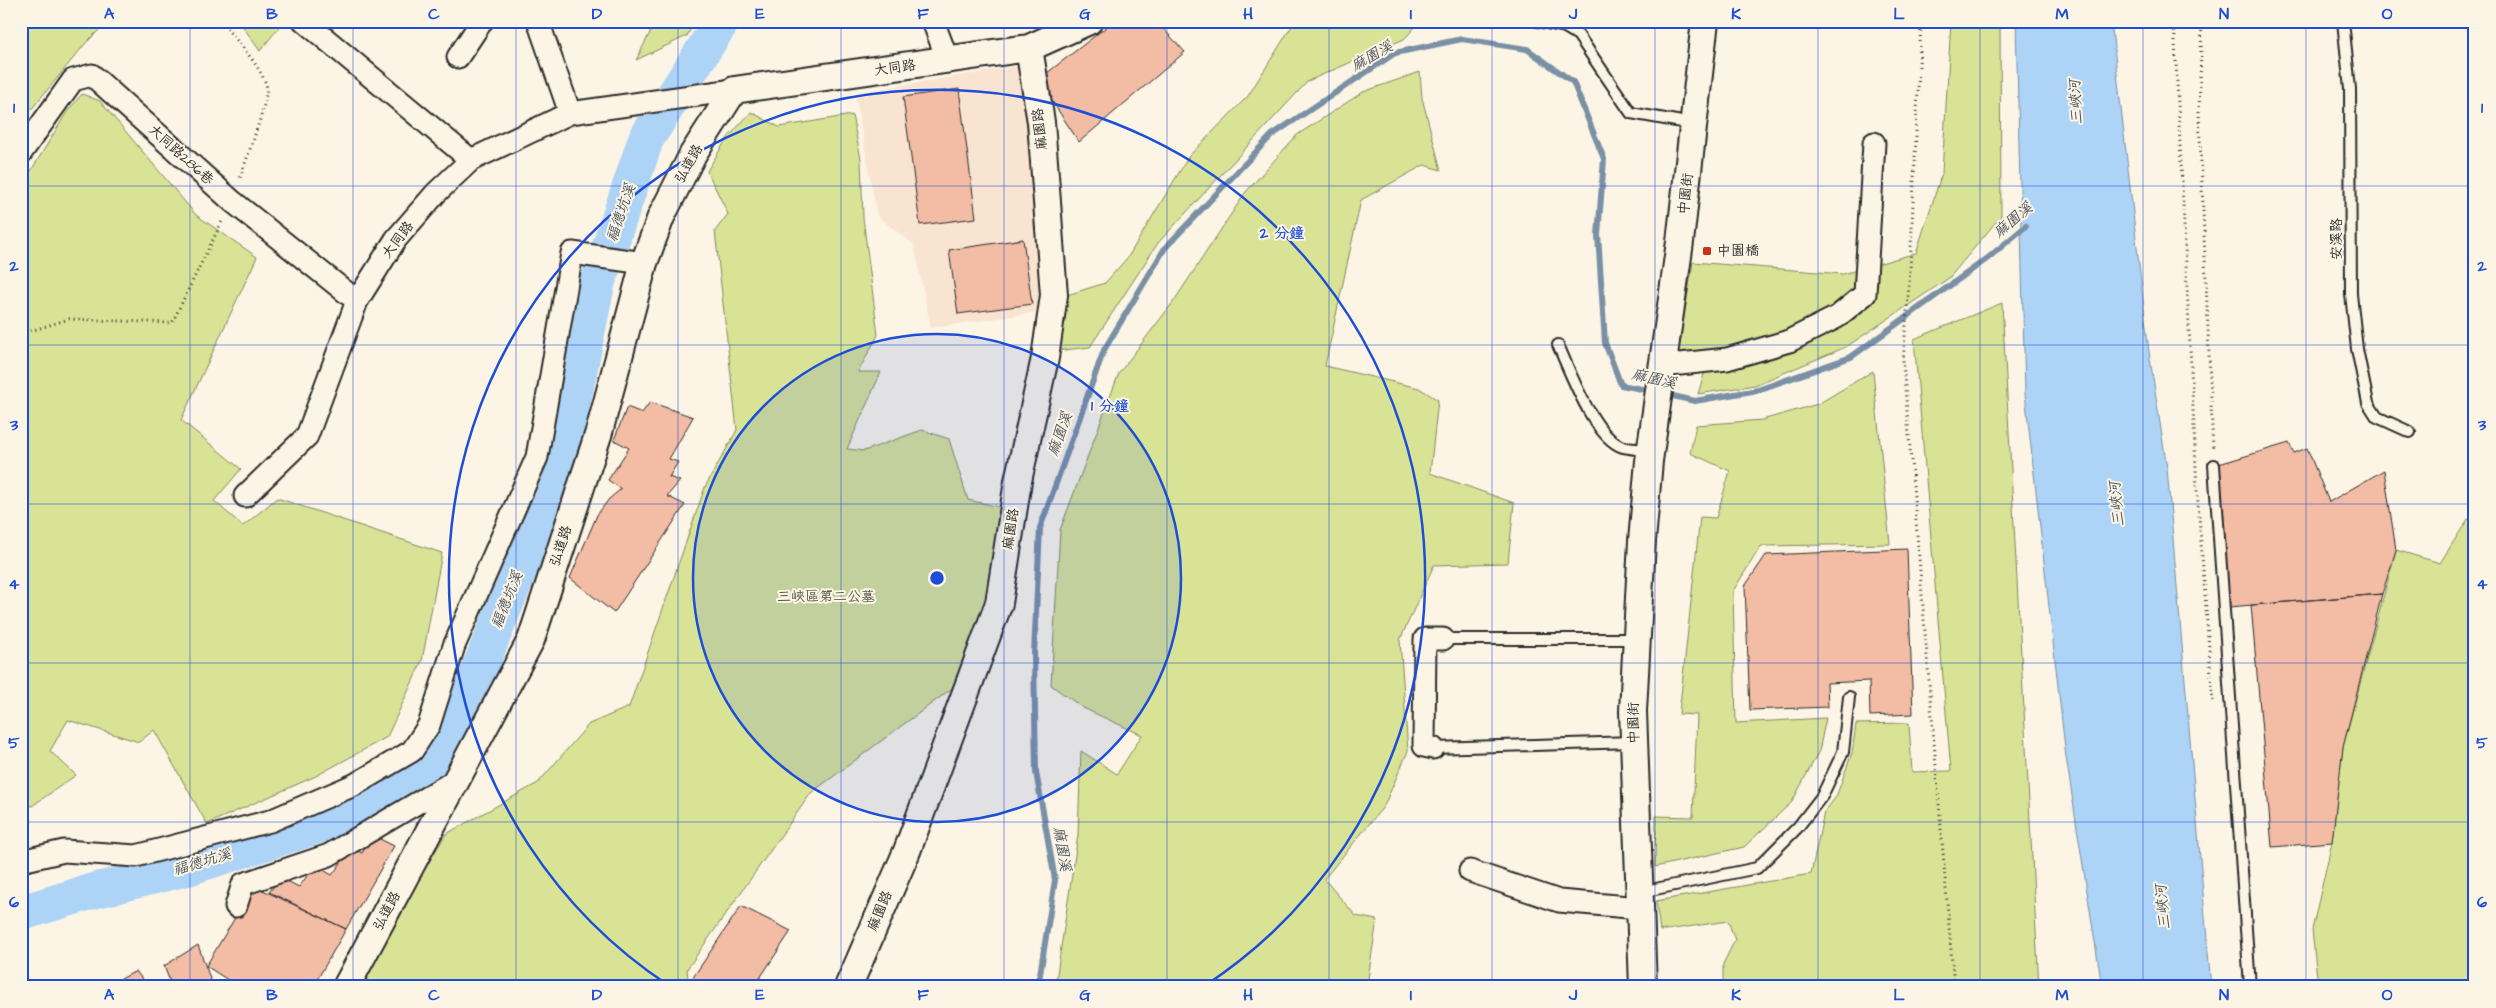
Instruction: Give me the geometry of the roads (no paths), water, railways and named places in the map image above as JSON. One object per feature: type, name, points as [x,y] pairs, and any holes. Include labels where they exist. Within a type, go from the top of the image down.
[{"type":"street","points":[[304,21],[471,160]]},
{"type":"street","points":[[458,57],[482,21]]},
{"type":"street","points":[[538,21],[570,113]]},
{"type":"street","points":[[933,21],[948,61]]},
{"type":"street","name":"大同路","points":[[245,496],[307,436],[356,301],[396,239],[436,193],[471,160],[570,113],[948,61],[1029,48],[1089,21]]},
{"type":"street","name":"中園街","points":[[1661,366],[1694,124],[1705,21]]},
{"type":"street","name":"麻園路","points":[[848,987],[906,850],[999,603],[1018,482],[1046,358],[1054,295],[1040,122],[1029,48]]},
{"type":"street","name":"大同路286巷","points":[[21,153],[73,80],[92,75],[232,201],[356,301]]},
{"type":"street","name":"弘道路","points":[[346,987],[530,640],[599,432],[634,262],[661,217],[693,154],[734,90]]},
{"type":"street","points":[[1650,456],[1661,366],[1727,359],[1789,341],[1837,317],[1865,294],[1874,143]]},
{"type":"street","points":[[21,861],[64,851],[136,856],[270,821],[354,785],[412,751],[429,725],[454,646],[537,457],[572,253],[634,262]]},
{"type":"street","name":"中園街","points":[[1643,987],[1633,711],[1650,456]]},
{"type":"street","points":[[1433,748],[1424,746],[1424,639],[1443,639]]},
{"type":"street","points":[[236,906],[243,884],[329,855],[456,780]]},
{"type":"street","points":[[1470,871],[1559,901],[1640,900]]},
{"type":"lane","points":[[1537,21],[1565,27],[1578,35],[1631,113],[1694,124]]},
{"type":"lane","name":"安溪路","points":[[2343,21],[2350,89],[2351,294],[2357,349],[2368,403],[2377,417],[2410,432]]},
{"type":"lane","points":[[1558,345],[1587,408],[1604,433],[1621,446],[1650,456]]},
{"type":"lane","points":[[2214,465],[2250,987]]},
{"type":"lane","points":[[1443,639],[1637,639]]},
{"type":"lane","points":[[1640,900],[1757,868],[1798,827],[1822,796],[1843,752],[1849,696]]},
{"type":"lane","points":[[1433,748],[1634,742]]},
{"type":"water","name":"三峽河","points":[[2016,21],[2111,21],[2149,352],[2167,468],[2211,987],[2102,987],[2066,757],[2025,394]]},
{"type":"waterway","name":"福德坑溪","points":[[21,913],[93,891],[187,868],[376,807],[445,753],[557,478],[597,284],[646,139],[722,21]]},
{"type":"waterway","name":"麻園溪","points":[[1038,987],[1055,880],[1036,772],[1034,654],[1040,528],[1104,350],[1165,248],[1272,135],[1395,53],[1462,39],[1527,49],[1573,82],[1604,159],[1598,235],[1605,343],[1621,385],[1652,391]]},
{"type":"waterway","name":"麻園溪","points":[[1664,394],[1695,401],[1758,390],[1851,357],[1988,258],[2026,226]]},
{"type":"place","name":"中園橋","points":[[1707,251]]},
{"type":"park label","name":"三峽區第二公墓","points":[[826,597]]}]
